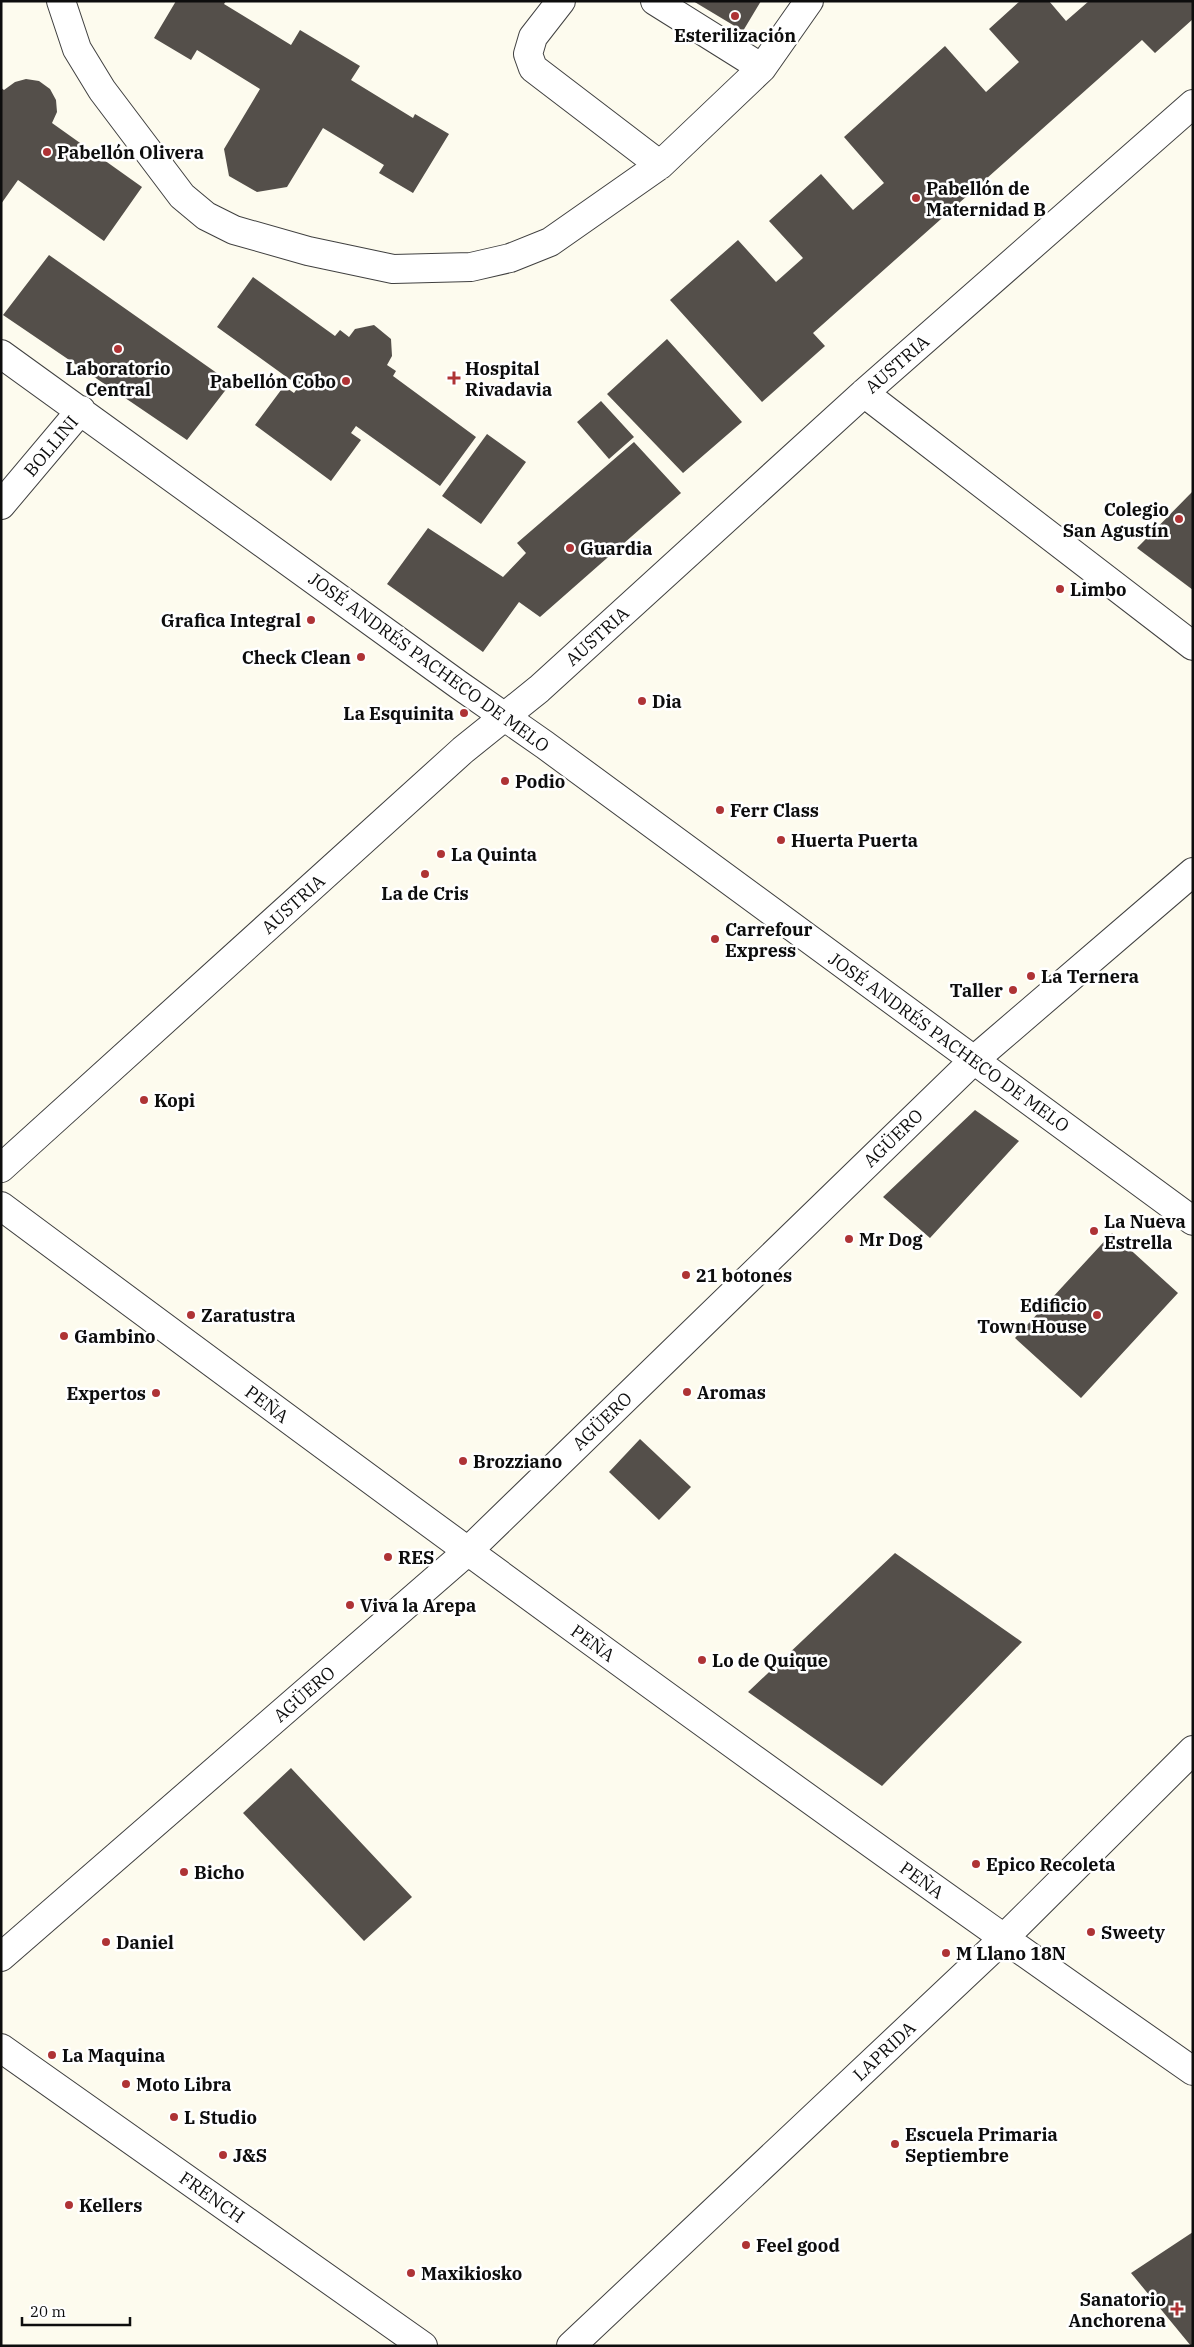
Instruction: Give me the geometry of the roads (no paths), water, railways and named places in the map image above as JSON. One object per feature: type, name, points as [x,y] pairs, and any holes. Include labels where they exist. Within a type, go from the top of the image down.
[{"type":"street","points":[[61,1],[77,48],[102,90],[182,196],[206,216],[234,230],[252,236],[308,251],[393,268],[471,267],[510,258],[550,242],[660,165],[762,68],[809,1]]},
{"type":"street","points":[[561,1],[533,37],[528,54],[533,68],[660,165]]},
{"type":"street","points":[[655,1],[762,68]]},
{"type":"street","name":"AUSTRIA","points":[[1,1168],[463,750],[539,689],[864,392],[1193,104]]},
{"type":"street","name":"JOSÉ ANDRÉS PACHECO DE MELO","points":[[1,354],[504,717],[1193,1221]]},
{"type":"street","points":[[864,392],[1193,646]]},
{"type":"street","name":"BOLLINI","points":[[1,505],[81,410]]},
{"type":"street","name":"AGÜERO","points":[[1,1957],[467,1552],[974,1060],[1193,872]]},
{"type":"street","name":"PEÑA","points":[[1,1206],[467,1552],[1003,1939],[1193,2071]]},
{"type":"street","name":"LAPRIDA","points":[[571,2346],[1003,1939],[1193,1750]]},
{"type":"street","name":"FRENCH","points":[[1,2048],[424,2346]]},
{"type":"place","name":"Esterilización","points":[[735,16]]},
{"type":"place","name":"Pabellón Olivera","points":[[47,152]]},
{"type":"place","name":"Pabellón de Maternidad B","points":[[916,198]]},
{"type":"place","name":"Laboratorio Central","points":[[118,349]]},
{"type":"place","name":"Hospital Rivadavia","points":[[454,378]]},
{"type":"place","name":"Pabellón Cobo","points":[[346,381]]},
{"type":"place","name":"Colegio San Agustín","points":[[1179,519]]},
{"type":"place","name":"Guardia","points":[[570,548]]},
{"type":"place","name":"Limbo","points":[[1060,589]]},
{"type":"place","name":"Grafica Integral","points":[[311,620]]},
{"type":"place","name":"Check Clean","points":[[361,657]]},
{"type":"place","name":"Dia","points":[[642,701]]},
{"type":"place","name":"La Esquinita","points":[[464,713]]},
{"type":"place","name":"Podio","points":[[505,781]]},
{"type":"place","name":"Ferr Class","points":[[720,810]]},
{"type":"place","name":"Huerta Puerta","points":[[781,840]]},
{"type":"place","name":"La Quinta","points":[[441,854]]},
{"type":"place","name":"La de Cris","points":[[425,874]]},
{"type":"place","name":"Carrefour Express","points":[[715,939]]},
{"type":"place","name":"La Ternera","points":[[1031,976]]},
{"type":"place","name":"Taller","points":[[1013,990]]},
{"type":"place","name":"Kopi","points":[[144,1100]]},
{"type":"place","name":"La Nueva Estrella","points":[[1094,1231]]},
{"type":"place","name":"Mr Dog","points":[[849,1239]]},
{"type":"place","name":"21 botones","points":[[686,1275]]},
{"type":"place","name":"Zaratustra","points":[[191,1315]]},
{"type":"place","name":"Edificio Town House","points":[[1097,1315]]},
{"type":"place","name":"Gambino","points":[[64,1336]]},
{"type":"place","name":"Aromas","points":[[687,1392]]},
{"type":"place","name":"Expertos","points":[[156,1393]]},
{"type":"place","name":"Brozziano","points":[[463,1461]]},
{"type":"place","name":"RES","points":[[388,1557]]},
{"type":"place","name":"Viva la Arepa","points":[[350,1605]]},
{"type":"place","name":"Lo de Quique","points":[[702,1660]]},
{"type":"place","name":"Epico Recoleta","points":[[976,1864]]},
{"type":"place","name":"Bicho","points":[[184,1872]]},
{"type":"place","name":"Sweety","points":[[1091,1932]]},
{"type":"place","name":"Daniel","points":[[106,1942]]},
{"type":"place","name":"M Llano 18N","points":[[946,1953]]},
{"type":"place","name":"La Maquina","points":[[52,2055]]},
{"type":"place","name":"Moto Libra","points":[[126,2084]]},
{"type":"place","name":"L Studio","points":[[174,2117]]},
{"type":"place","name":"Escuela Primaria Septiembre","points":[[895,2144]]},
{"type":"place","name":"J&S","points":[[223,2155]]},
{"type":"place","name":"Kellers","points":[[69,2205]]},
{"type":"place","name":"Feel good","points":[[746,2245]]},
{"type":"place","name":"Maxikiosko","points":[[411,2273]]},
{"type":"place","name":"Sanatorio Anchorena","points":[[1177,2309]]}]
